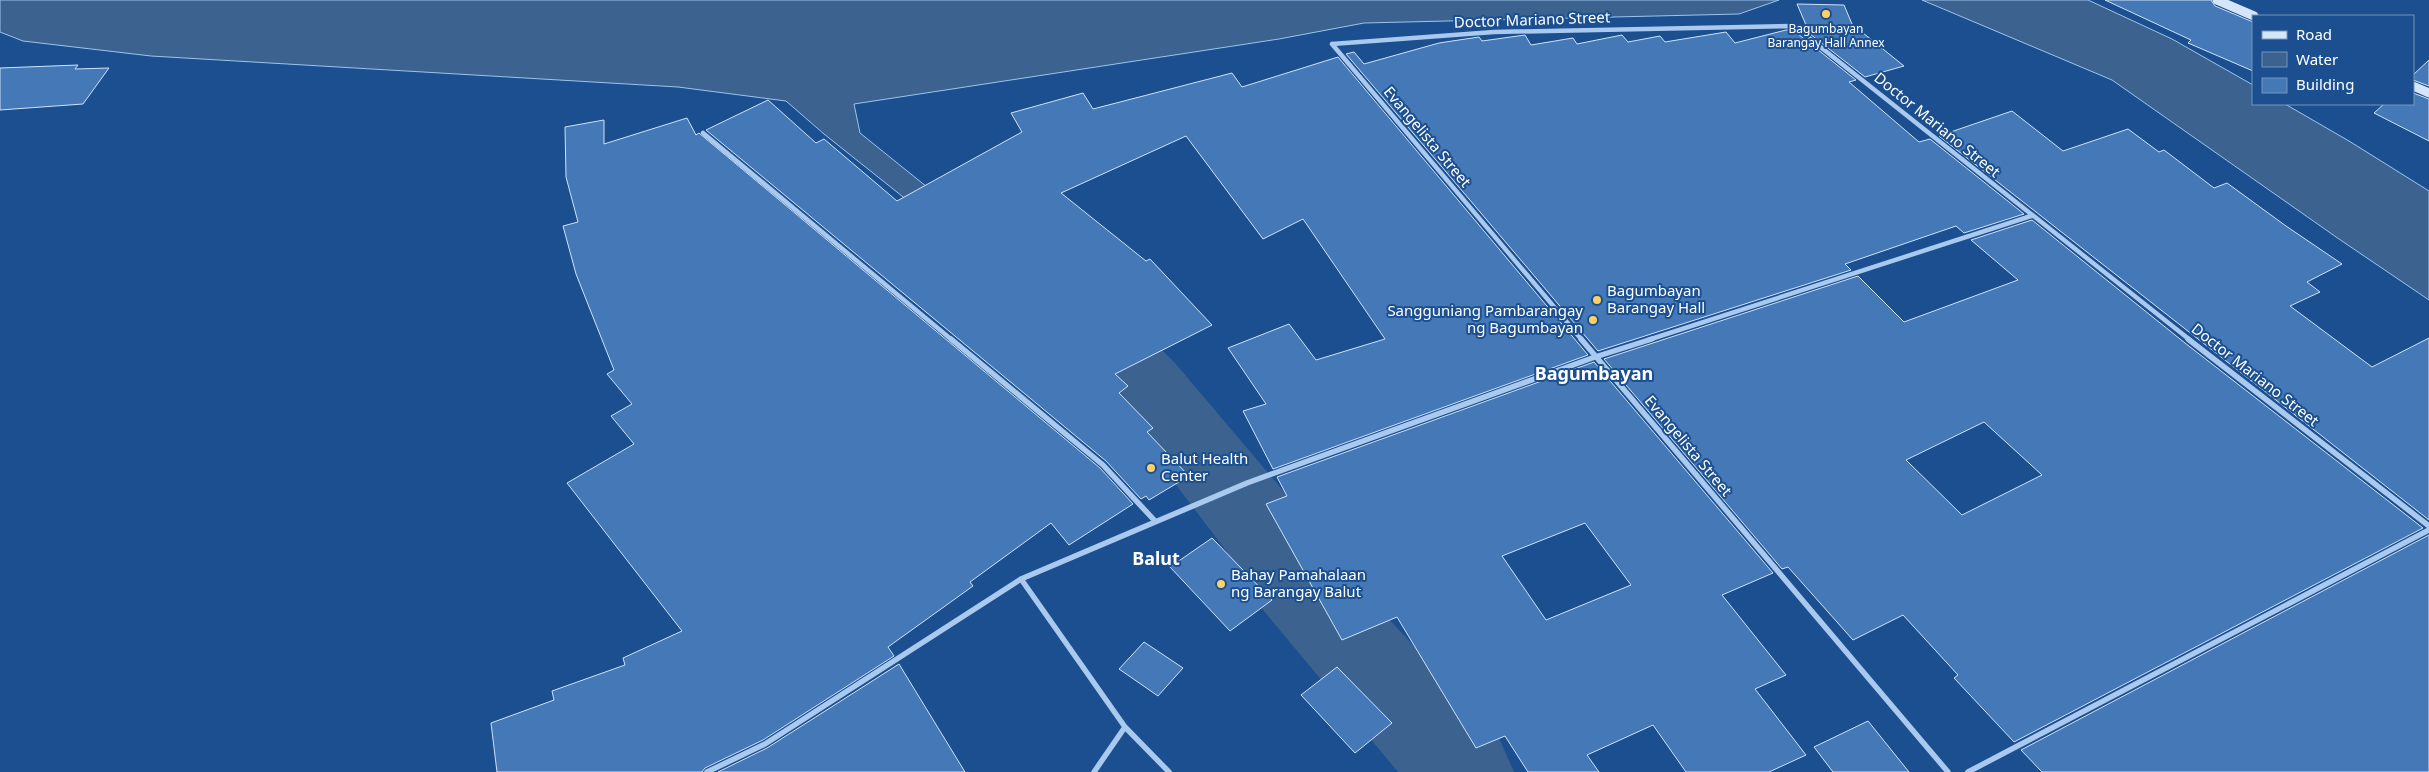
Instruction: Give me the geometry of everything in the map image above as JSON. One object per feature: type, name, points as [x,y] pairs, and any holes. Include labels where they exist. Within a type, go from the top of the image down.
[{"type":"street","points":[[2217,0],[2252,15]]},
{"type":"street","name":"Doctor Mariano Street","points":[[1332,44],[1494,32],[1794,26],[2031,216],[2429,526]]},
{"type":"street","name":"Evangelista Street","points":[[1332,44],[1948,772]]},
{"type":"street","points":[[2414,86],[2429,93]]},
{"type":"street","points":[[703,133],[1103,465],[1155,521]]},
{"type":"street","points":[[706,772],[765,744],[1021,579],[1110,543],[1155,521],[1247,483],[1595,357],[2031,216]]},
{"type":"street","points":[[1968,772],[2429,530]]},
{"type":"street","points":[[1021,579],[1125,727],[1169,772]]},
{"type":"street","points":[[1094,772],[1125,727]]},
{"type":"water","points":[[0,0],[1779,0],[1739,14],[1364,23],[1279,39],[854,104],[860,133],[968,220],[922,212],[824,134],[786,101],[678,87],[151,56],[23,41],[0,32]]},
{"type":"water","points":[[1922,0],[2088,0],[2172,39],[2252,84],[2252,105],[2287,105],[2349,141],[2429,191],[2429,300],[2339,239],[2112,80]]},
{"type":"building","points":[[2105,0],[2211,0],[2215,6],[2252,22],[2252,71],[2188,43],[2191,40]]},
{"type":"building","points":[[1797,4],[1844,5],[1852,24],[1904,66],[1865,77],[1801,27],[1806,25]]},
{"type":"building","points":[[1786,30],[1793,30],[1856,80],[1849,82],[1919,142],[1930,139],[2024,214],[1964,233],[1956,226],[1845,264],[1851,270],[1598,351],[1346,54],[1354,52],[1364,64],[1439,43],[1479,37],[1482,41],[1525,35],[1531,45],[1573,38],[1577,44],[1622,35],[1628,42],[1660,36],[1665,42],[1726,32],[1735,43]]},
{"type":"building","points":[[1338,57],[1588,355],[1273,469],[1243,411],[1266,404],[1228,348],[1289,324],[1316,360],[1385,339],[1303,219],[1263,239],[1186,136],[1061,193],[1146,261],[1150,259],[1212,325],[1115,374],[1128,386],[1119,393],[1153,428],[1147,432],[1189,476],[1149,500],[1146,496],[1141,499],[1106,461],[706,130],[768,100],[816,143],[824,139],[897,201],[1022,132],[1011,113],[1083,93],[1093,109],[1232,73],[1242,87]]},
{"type":"building","points":[[2429,60],[2429,86],[2414,80],[2414,74]]},
{"type":"building","points":[[78,65],[75,69],[109,68],[83,104],[0,110],[0,68]]},
{"type":"building","points":[[2414,93],[2429,99],[2429,141],[2374,113],[2383,105],[2414,105]]},
{"type":"building","points":[[2012,111],[2063,151],[2128,129],[2159,152],[2164,150],[2214,188],[2227,183],[2342,264],[2307,282],[2320,292],[2290,306],[2372,367],[2429,338],[2429,520],[1939,136]]},
{"type":"building","points":[[687,118],[696,135],[699,133],[1100,468],[1133,504],[1069,545],[1051,523],[970,582],[973,586],[888,647],[894,656],[763,740],[705,768],[702,772],[497,772],[491,723],[554,700],[552,691],[625,665],[623,658],[682,631],[567,483],[634,444],[611,416],[632,404],[607,374],[614,370],[576,274],[563,226],[578,222],[566,177],[565,127],[604,120],[604,144]]},
{"type":"building","points":[[2032,220],[2185,343],[2423,528],[2014,742],[1954,678],[1958,675],[1903,615],[1853,640],[1788,567],[1782,569],[1604,359],[1858,276],[1904,322],[2018,280],[1971,240]],"holes":[[[1984,422],[2042,475],[1962,515],[1906,460]]]},
{"type":"building","points":[[1594,362],[1773,573],[1722,595],[1786,675],[1755,689],[1806,755],[1769,772],[1686,772],[1653,725],[1587,755],[1599,772],[1528,772],[1505,736],[1476,748],[1397,617],[1342,640],[1266,504],[1287,496],[1277,477]],"holes":[[[1585,523],[1631,585],[1546,620],[1502,556]]]},
{"type":"building","points":[[2429,535],[2429,772],[2042,772],[2021,750]]},
{"type":"building","name":"Bahay Pamahalaan ng Barangay Balut","points":[[1212,538],[1272,600],[1230,631],[1170,567]]},
{"type":"building","points":[[1144,642],[1183,668],[1158,696],[1119,669]]},
{"type":"building","points":[[899,664],[965,772],[718,772],[767,748]]},
{"type":"building","points":[[1337,667],[1392,723],[1355,753],[1301,695]]},
{"type":"building","points":[[1868,721],[1909,772],[1833,772],[1814,747]]},
{"type":"waterway","points":[[1046,288],[1066,303],[1146,385],[1259,526],[1281,565],[1463,772]]},
{"type":"place","name":"Bagumbayan Barangay Hall Annex","points":[[1826,14]]},
{"type":"place","name":"Bagumbayan Barangay Hall","points":[[1597,300]]},
{"type":"place","name":"Sangguniang Pambarangay ng Bagumbayan","points":[[1593,320]]},
{"type":"place","name":"Balut Health Center","points":[[1151,468]]},
{"type":"place","name":"Bahay Pamahalaan ng Barangay Balut","points":[[1221,584]]},
{"type":"district","name":"Bagumbayan","points":[[1594,374]]},
{"type":"district","name":"Balut","points":[[1156,559]]}]
